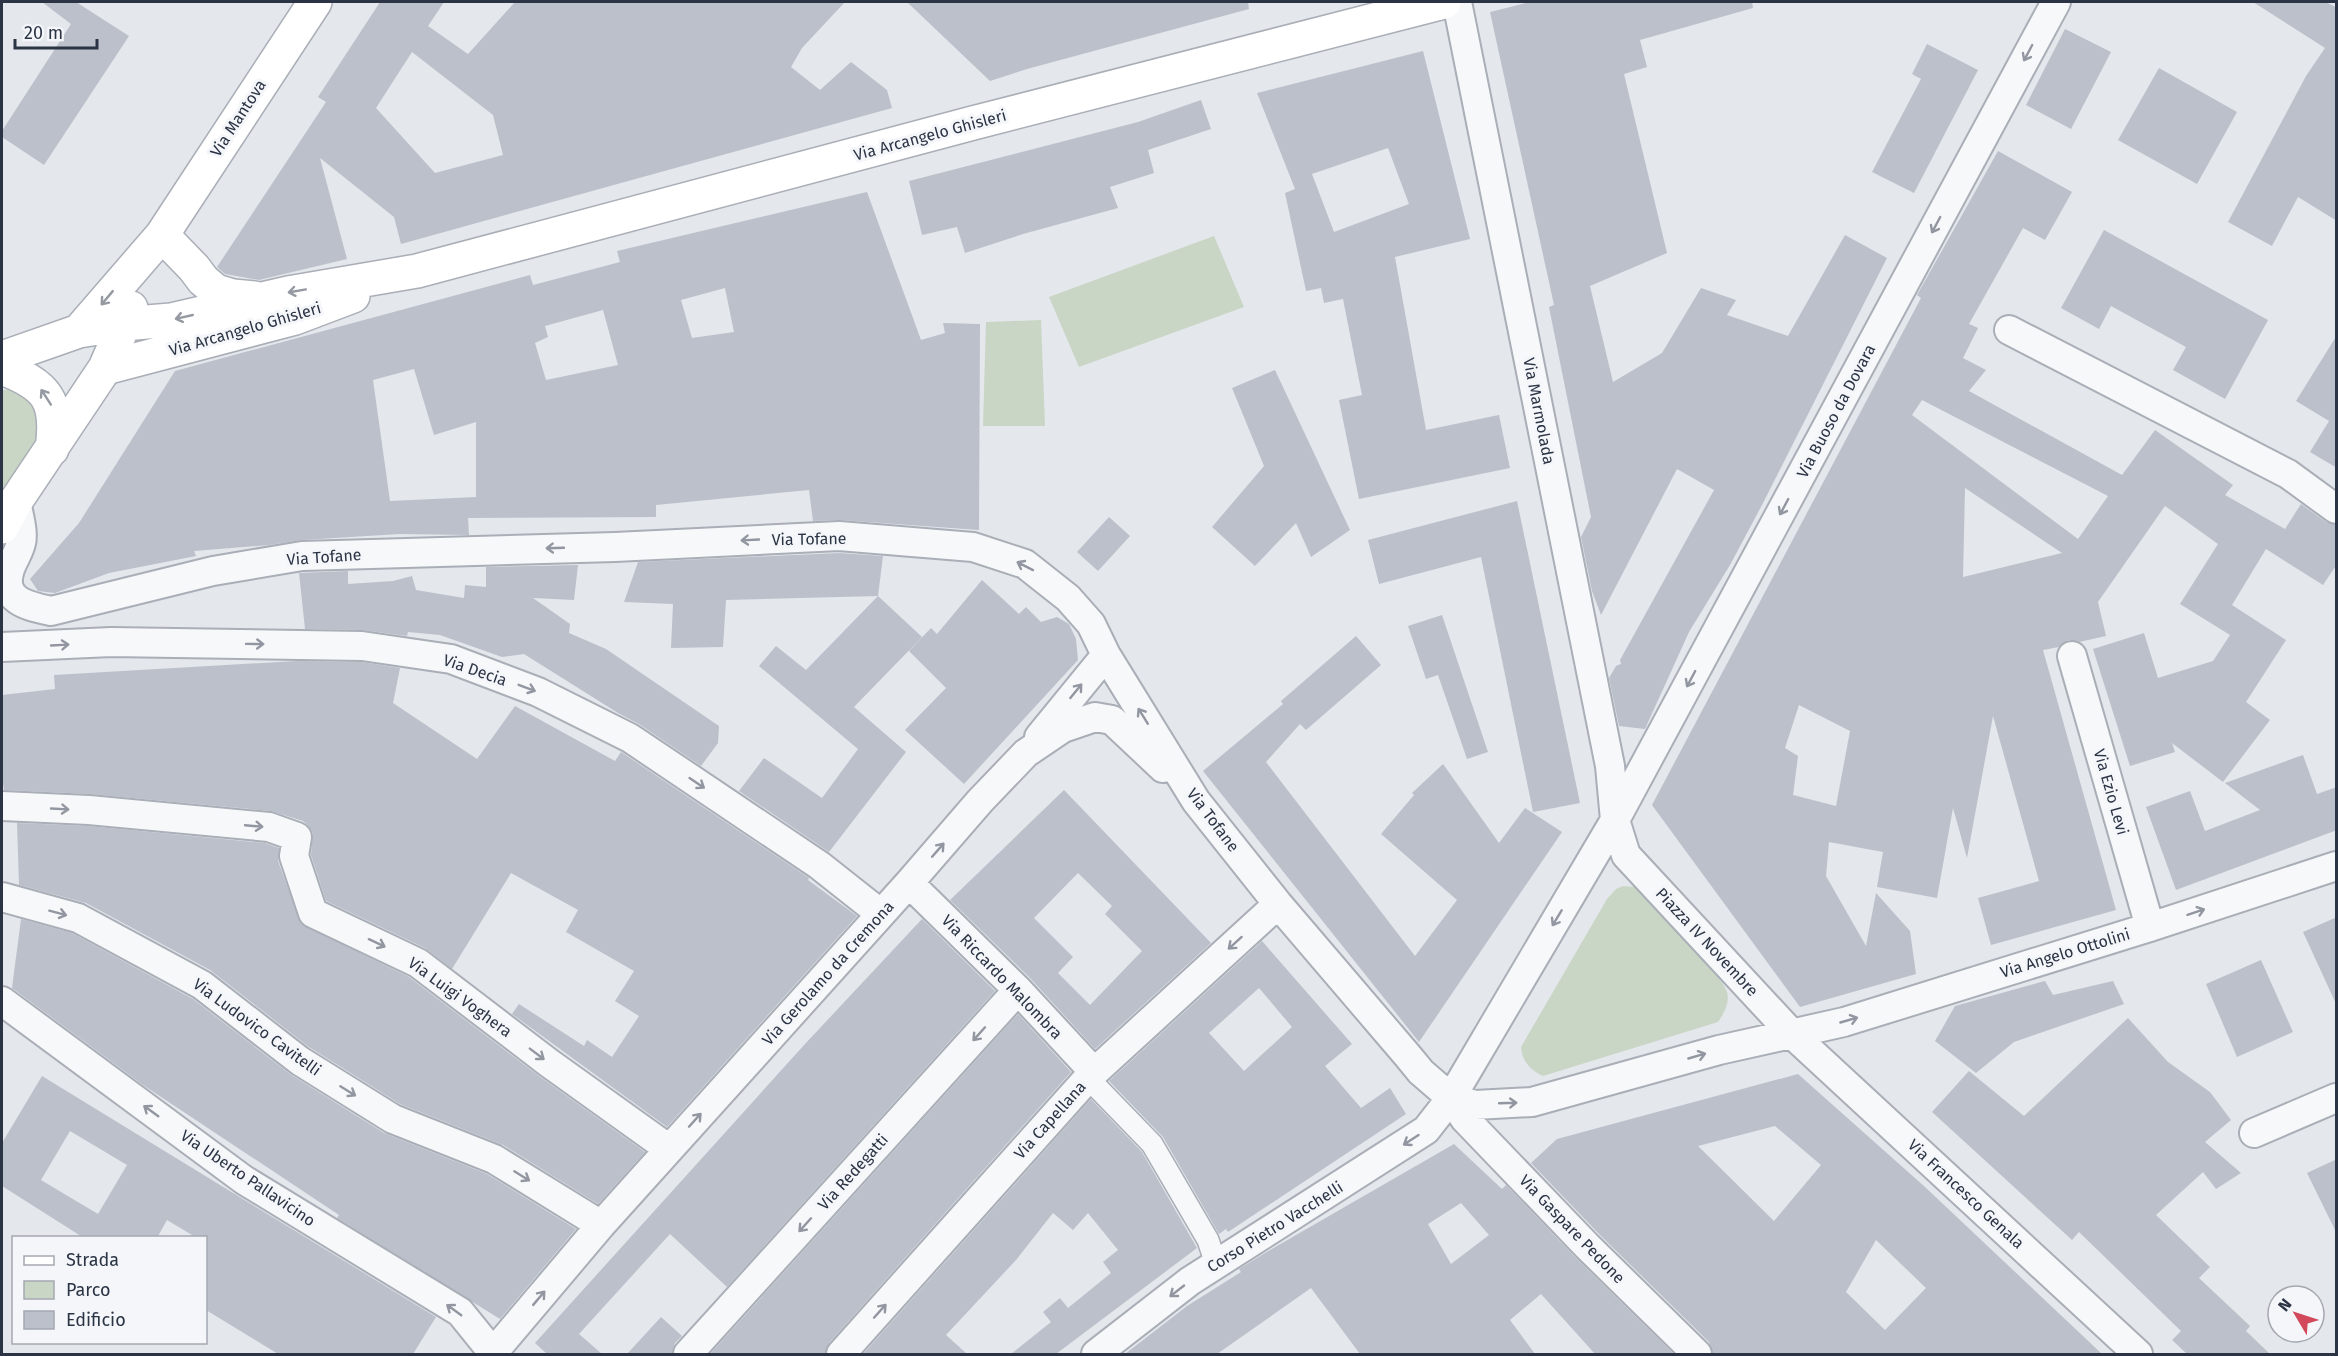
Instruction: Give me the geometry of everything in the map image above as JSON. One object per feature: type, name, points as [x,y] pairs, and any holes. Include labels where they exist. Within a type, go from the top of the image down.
[{"type":"main road","name":"Via Mantova","points":[[79,331],[162,235],[315,2]]},
{"type":"main road","name":"Via Arcangelo Ghisleri","points":[[2,358],[79,331],[171,320],[261,298],[417,271],[972,123],[1444,2]]},
{"type":"main road","name":"Via Mantova","points":[[9,514],[105,368],[123,324],[148,275],[162,235]]},
{"type":"main road","name":"Via Arcangelo Ghisleri","points":[[162,235],[216,291],[234,296],[261,298]]},
{"type":"main road","name":"Via Arcangelo Ghisleri","points":[[105,368],[295,318],[417,271]]},
{"type":"main road","points":[[2,368],[29,380],[43,391],[51,405],[56,423],[52,449]]},
{"type":"street","name":"Via Marmolada","points":[[1457,2],[1610,766],[1616,820]]},
{"type":"street","name":"Via Buoso da Dovara","points":[[1616,820],[2056,2]]},
{"type":"street","points":[[2009,330],[2288,474],[2337,509]]},
{"type":"street","name":"Via Tofane","points":[[9,514],[22,541],[9,572],[7,586],[16,600],[51,611],[213,572],[302,556],[615,547],[839,536],[973,547],[1025,564],[1068,598],[1091,624],[1106,655],[1196,801],[1278,904],[1421,1072],[1451,1098]]},
{"type":"street","points":[[106,598],[111,642]]},
{"type":"street","name":"Via Decia","points":[[2,647],[111,642],[363,646],[451,658],[538,692],[630,738],[819,865],[881,914]]},
{"type":"street","points":[[1026,753],[1106,655]]},
{"type":"street","name":"Via Ezio Levi","points":[[2072,656],[2150,927]]},
{"type":"street","name":"Via Gerolamo da Cremona","points":[[493,1354],[601,1225],[980,801],[1026,753],[1069,726],[1095,717],[1112,720],[1196,801]]},
{"type":"street","name":"Via Luigi Voghera","points":[[2,806],[89,810],[269,827],[297,837],[294,856],[313,913],[418,963],[549,1063],[669,1149]]},
{"type":"street","name":"Piazza IV Novembre","points":[[1616,820],[1626,855],[1793,1035]]},
{"type":"street","points":[[1616,820],[1451,1098],[1474,1105],[1532,1102],[1719,1050],[1793,1035]]},
{"type":"street","name":"Via Angelo Ottolini","points":[[1793,1035],[1844,1022],[2150,927],[2337,866]]},
{"type":"street","name":"Via Riccardo Malombra","points":[[909,883],[1018,990],[1152,1144],[1208,1240],[1216,1264]]},
{"type":"street","name":"Via Ludovico Cavitelli","points":[[2,897],[78,918],[202,984],[300,1061],[393,1119],[494,1159],[601,1225]]},
{"type":"street","name":"Via Capellana","points":[[841,1354],[1090,1075],[1278,904]]},
{"type":"street","name":"Via Redegatti","points":[[688,1354],[1018,990]]},
{"type":"street","name":"Via Uberto Pallavicino","points":[[2,1001],[244,1180],[460,1312],[493,1354]]},
{"type":"street","name":"Via Francesco Genala","points":[[1793,1035],[2138,1354]]},
{"type":"street","name":"Corso Pietro Vacchelli","points":[[1096,1354],[1190,1281],[1426,1131],[1451,1098]]},
{"type":"street","name":"Via Gaspare Pedone","points":[[1451,1098],[1465,1119],[1588,1247],[1697,1354]]},
{"type":"street","points":[[2254,1133],[2337,1098]]},
{"type":"green space","points":[[1214,236],[1244,307],[1079,367],[1049,297]]},
{"type":"green space","points":[[1041,320],[1045,426],[983,426],[986,322]]},
{"type":"green space","points":[[19,389],[33,396],[40,436],[2,490],[2,390]]},
{"type":"green space","points":[[1623,886],[1636,887],[1648,893],[1691,943],[1723,984],[1728,996],[1726,1008],[1718,1022],[1543,1076],[1528,1065],[1521,1047],[1607,899],[1616,889]]},
{"type":"building","points":[[42,2],[76,2],[129,36],[44,165],[2,137],[2,131],[71,24]]},
{"type":"building","points":[[380,2],[444,2],[428,26],[468,54],[515,2],[845,2],[802,48],[791,67],[820,90],[851,62],[887,90],[892,108],[401,244],[394,217],[320,158],[347,259],[259,280],[225,274],[217,267],[326,102],[318,97]],"holes":[[[412,52],[493,115],[503,155],[435,173],[376,108]]]},
{"type":"building","points":[[907,2],[1248,2],[1249,9],[990,81]]},
{"type":"building","points":[[1530,2],[1752,2],[1753,8],[1640,40],[1647,67],[1624,74],[1667,253],[1590,286],[1613,382],[1662,353],[1701,288],[1736,300],[1727,315],[1788,336],[1845,235],[1887,258],[1762,505],[1730,565],[1689,632],[1645,729],[1619,726],[1609,678],[1616,666],[1621,664],[1620,660],[1714,490],[1677,469],[1601,615],[1592,591],[1581,537],[1591,517],[1549,307],[1554,305],[1490,12]]},
{"type":"building","points":[[2253,2],[2326,2],[2337,8],[2337,221],[2298,197],[2272,246],[2228,222],[2306,76],[2325,48]]},
{"type":"building","points":[[2065,29],[2111,52],[2071,129],[2026,105]]},
{"type":"building","points":[[1927,44],[1978,70],[1914,193],[1872,172],[1921,79],[1912,74]]},
{"type":"building","points":[[1423,51],[1470,239],[1395,257],[1426,430],[1499,415],[1510,468],[1359,499],[1339,400],[1362,395],[1343,299],[1324,303],[1321,288],[1306,291],[1285,193],[1295,189],[1257,93]],"holes":[[[1388,148],[1409,204],[1334,232],[1312,174]]]},
{"type":"building","points":[[2159,68],[2237,112],[2197,184],[2118,140]]},
{"type":"building","points":[[1201,100],[1211,129],[1148,150],[1154,173],[1110,187],[1118,208],[1023,234],[965,253],[957,227],[922,235],[909,181],[1138,122]]},
{"type":"building","points":[[1998,151],[2072,192],[2045,240],[2023,228],[1969,324],[1978,328],[1963,358],[1986,370],[1969,391],[2122,475],[2155,430],[2233,485],[2225,495],[2285,529],[2301,504],[2326,522],[2337,525],[2337,564],[2323,585],[2266,549],[2232,605],[2286,640],[2246,702],[2270,720],[2223,782],[2172,743],[2175,752],[2130,766],[2093,649],[2144,633],[2158,678],[2213,661],[2230,635],[2180,604],[2218,544],[2165,506],[2098,602],[2106,636],[2079,642],[2068,640],[2059,647],[2043,650],[2116,910],[1991,945],[1978,898],[2039,881],[1993,716],[1967,858],[1953,808],[1937,898],[1877,887],[1883,852],[1829,842],[1826,876],[1866,946],[1876,893],[1910,931],[1916,974],[1800,1007],[1652,805],[1921,298],[1917,295]],"holes":[[[1922,400],[2108,496],[2078,539],[1912,415]],[[1965,488],[2062,553],[1963,577]],[[1799,705],[1850,731],[1836,806],[1793,795],[1798,756],[1785,748]]]},
{"type":"building","points":[[867,192],[921,340],[945,333],[943,323],[980,324],[979,530],[840,520],[813,521],[809,490],[656,505],[656,517],[468,518],[469,535],[400,534],[302,540],[194,551],[196,556],[109,573],[55,593],[38,591],[30,579],[79,523],[175,371],[530,275],[533,285],[620,262],[617,251]],"holes":[[[725,288],[734,332],[692,338],[681,300]],[[603,310],[618,365],[546,380],[535,343],[548,337],[545,326]],[[414,369],[434,435],[476,422],[476,497],[390,501],[373,380]]]},
{"type":"building","points":[[2104,230],[2268,320],[2225,399],[2173,370],[2186,347],[2111,306],[2099,329],[2061,308]]},
{"type":"building","points":[[2337,335],[2337,468],[2310,452],[2329,421],[2296,401]]},
{"type":"building","points":[[1275,370],[1350,530],[1311,557],[1296,523],[1255,566],[1212,527],[1264,466],[1232,388]]},
{"type":"building","points":[[1517,501],[1580,803],[1533,812],[1481,557],[1379,584],[1368,540]]},
{"type":"building","points":[[1109,517],[1130,536],[1098,571],[1077,552]]},
{"type":"building","points":[[839,553],[883,556],[878,596],[726,600],[723,647],[671,648],[673,604],[624,602],[638,562]]},
{"type":"building","points":[[578,565],[574,600],[533,598],[570,624],[569,633],[606,649],[719,726],[718,743],[701,766],[639,724],[524,654],[502,657],[440,635],[408,632],[407,636],[362,630],[305,629],[299,573],[348,571],[348,584],[393,581],[412,576],[416,590],[464,598],[465,585],[486,587],[486,567]]},
{"type":"building","points":[[982,580],[1019,614],[1026,607],[1041,622],[1057,617],[1069,624],[1076,639],[1078,660],[964,784],[905,730],[946,688],[909,651],[931,628],[937,634]]},
{"type":"building","points":[[878,596],[922,637],[854,707],[906,752],[829,852],[739,791],[764,758],[822,798],[858,749],[759,666],[776,646],[806,670]]},
{"type":"building","points":[[1442,615],[1488,752],[1467,759],[1438,675],[1426,679],[1408,626]]},
{"type":"building","points":[[1356,636],[1381,665],[1306,730],[1300,724],[1266,762],[1415,956],[1457,900],[1381,834],[1414,795],[1412,793],[1443,764],[1499,843],[1525,808],[1562,832],[1419,1042],[1203,771],[1283,704],[1281,701]]},
{"type":"building","points":[[297,661],[361,662],[400,668],[393,703],[477,759],[515,706],[615,761],[621,752],[809,878],[808,880],[857,916],[667,1127],[512,1014],[519,1004],[584,1046],[587,1040],[612,1057],[639,1016],[615,1001],[634,971],[566,932],[578,910],[511,873],[452,969],[425,948],[326,901],[311,855],[313,833],[303,821],[271,811],[90,794],[4,790],[2,695],[55,689],[54,675]]},
{"type":"building","points":[[2303,755],[2317,794],[2337,787],[2337,830],[2176,890],[2146,807],[2190,791],[2205,831],[2260,810],[2225,783]]},
{"type":"building","points":[[1064,790],[1211,943],[1095,1049],[1030,978],[950,900]],"holes":[[[1078,873],[1112,906],[1105,914],[1142,951],[1090,1005],[1058,973],[1073,957],[1034,918]]]},
{"type":"building","points":[[17,823],[88,826],[265,843],[279,848],[278,861],[301,924],[409,977],[539,1076],[645,1152],[598,1204],[503,1145],[400,1104],[309,1047],[210,970],[86,903],[19,885]]},
{"type":"building","points":[[2337,917],[2337,1006],[2303,932]]},
{"type":"building","points":[[21,919],[72,933],[193,999],[290,1074],[384,1133],[487,1174],[576,1229],[500,1319],[337,1218],[339,1215],[143,1085],[12,988]]},
{"type":"building","points":[[922,919],[995,991],[727,1287],[670,1234],[579,1334],[602,1354],[547,1354],[535,1343],[805,1044]]},
{"type":"building","points":[[1262,941],[1352,1044],[1325,1066],[1361,1108],[1390,1088],[1406,1114],[1228,1232],[1226,1229],[1219,1234],[1163,1137],[1109,1081]],"holes":[[[1259,988],[1292,1027],[1244,1071],[1209,1033]]]},
{"type":"building","points":[[2261,960],[2293,1032],[2237,1057],[2206,984]]},
{"type":"building","points":[[2045,981],[2053,995],[2113,981],[2124,1004],[2014,1042],[1976,1073],[1935,1041],[1955,1006]]},
{"type":"building","points":[[1018,1014],[1071,1072],[829,1343],[825,1354],[710,1354]]},
{"type":"building","points":[[2128,1018],[2168,1062],[2210,1092],[2231,1120],[2205,1142],[2241,1173],[2216,1189],[2203,1172],[2156,1215],[2210,1267],[2199,1278],[2250,1326],[2246,1331],[2270,1354],[2187,1354],[2172,1340],[2181,1331],[2079,1232],[2072,1240],[1932,1112],[1969,1071],[2024,1116]]},
{"type":"building","points":[[1798,1074],[1925,1187],[2102,1354],[1713,1354],[1709,1342],[1600,1235],[1531,1163],[1557,1139]],"holes":[[[1775,1126],[1821,1165],[1774,1221],[1698,1146]],[[1876,1240],[1926,1288],[1885,1330],[1846,1292]]]},
{"type":"building","points":[[42,1076],[436,1317],[413,1354],[278,1354],[207,1311],[207,1236],[194,1236],[167,1220],[158,1236],[81,1236],[2,1186],[2,1143]],"holes":[[[70,1131],[127,1165],[98,1214],[41,1180]]]},
{"type":"building","points":[[1091,1099],[1142,1152],[1197,1248],[1056,1354],[1011,1354],[1051,1322],[1043,1312],[1060,1298],[1068,1308],[1111,1273],[1103,1262],[1118,1250],[1088,1213],[1073,1230],[1053,1213],[1016,1260],[946,1335],[967,1354],[863,1354]]},
{"type":"building","points":[[1454,1144],[1502,1189],[1506,1185],[1576,1258],[1674,1354],[1595,1354],[1541,1294],[1510,1320],[1535,1354],[1360,1354],[1311,1288],[1217,1354],[1125,1354],[1187,1306],[1241,1272],[1239,1269]],"holes":[[[1461,1203],[1489,1235],[1451,1264],[1428,1224]]]},
{"type":"building","points":[[2337,1159],[2337,1234],[2307,1173]]},
{"type":"building","points":[[661,1317],[682,1336],[675,1343],[672,1354],[627,1354]]}]
